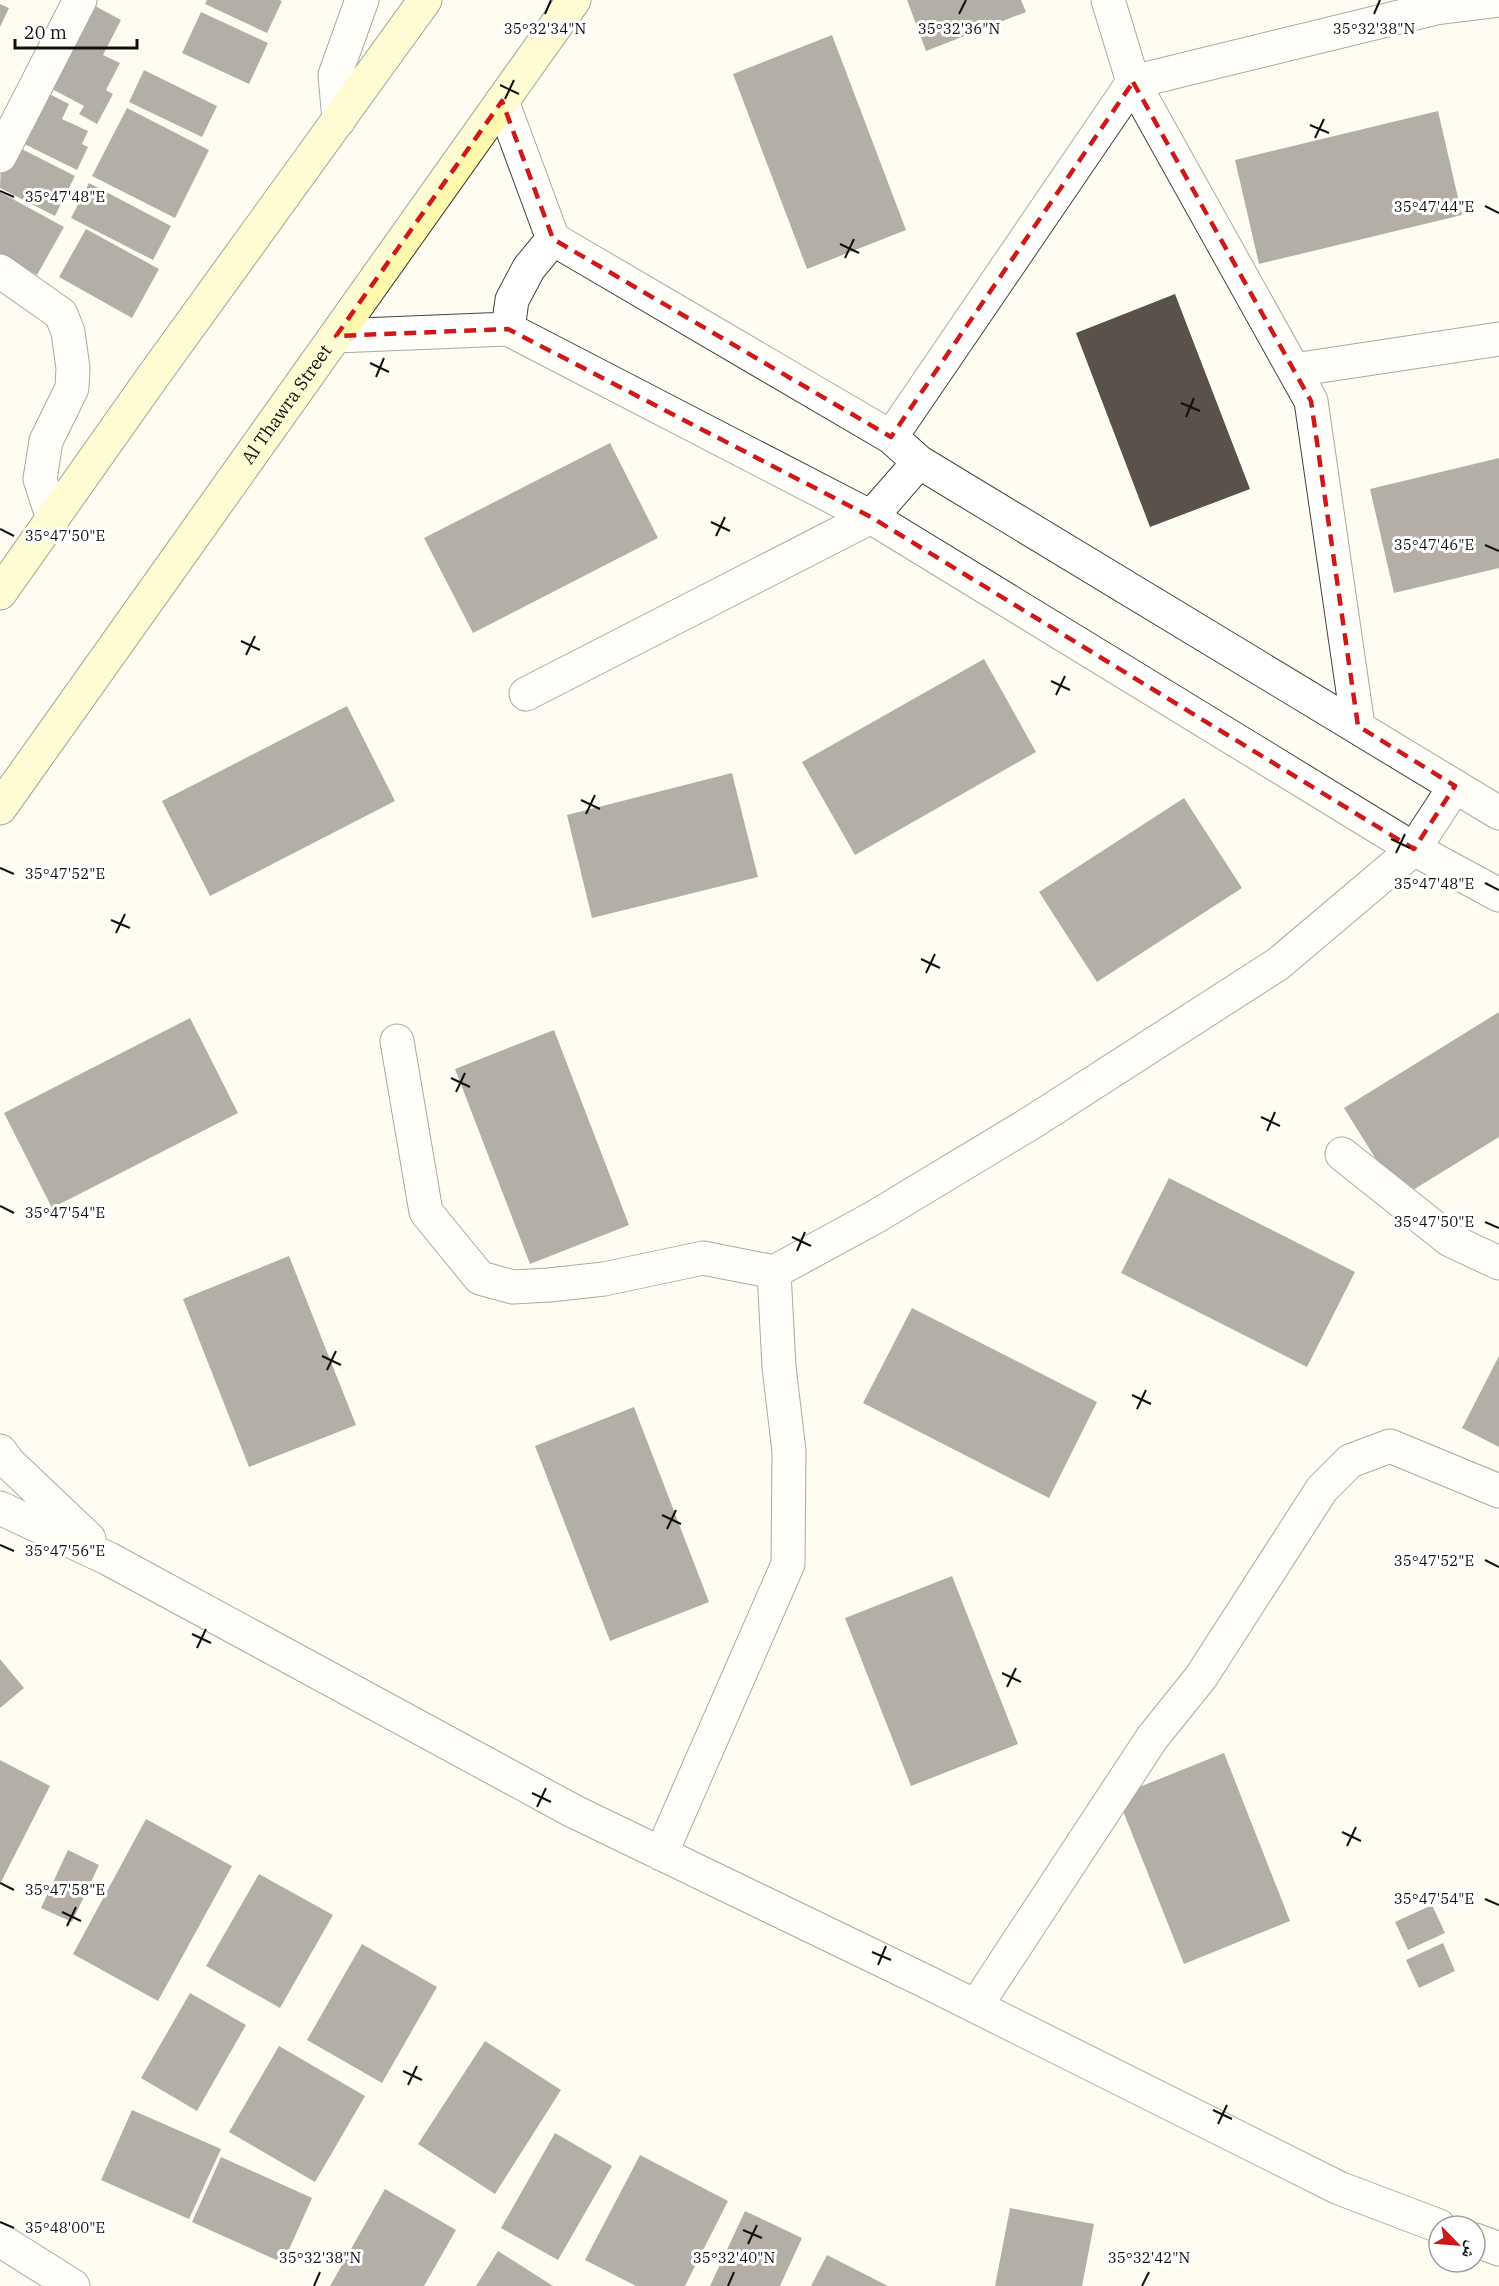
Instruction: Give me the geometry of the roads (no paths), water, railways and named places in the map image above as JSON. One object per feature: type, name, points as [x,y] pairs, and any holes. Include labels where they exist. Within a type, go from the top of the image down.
[{"type":"main road","points":[[0,593],[425,0]]},
{"type":"main road","name":"Al Thawra Street","points":[[0,808],[574,0]]},
{"type":"street","points":[[0,156],[80,0]]},
{"type":"street","points":[[339,120],[335,75],[362,0]]},
{"type":"street","points":[[1108,0],[1133,82],[1311,401],[1358,726]]},
{"type":"street","points":[[891,437],[1133,82],[1436,8],[1499,0]]},
{"type":"street","points":[[502,101],[553,239],[891,437],[919,462],[1499,813]]},
{"type":"street","points":[[508,329],[512,300],[529,268],[553,239]]},
{"type":"street","points":[[0,271],[61,314],[68,332],[74,368],[72,388],[46,441],[40,479],[52,519]]},
{"type":"street","points":[[336,336],[508,329],[871,517],[1414,849],[1499,895]]},
{"type":"street","points":[[1294,370],[1499,339]]},
{"type":"street","points":[[526,694],[871,517],[919,462]]},
{"type":"street","points":[[397,1041],[426,1212],[480,1278],[513,1287],[549,1285],[604,1279],[703,1258],[774,1272],[875,1217],[1034,1121],[1278,964],[1414,849],[1455,786]]},
{"type":"street","points":[[1342,1154],[1450,1240],[1499,1263]]},
{"type":"street","points":[[661,1854],[788,1564],[789,1451],[779,1367],[774,1272]]},
{"type":"street","points":[[976,2006],[1152,1738],[1201,1677],[1322,1489],[1350,1461],[1390,1446],[1499,1491]]},
{"type":"street","points":[[0,1451],[9,1463],[109,1559]]},
{"type":"street","points":[[0,1508],[109,1559],[573,1811],[976,2006],[1339,2188],[1427,2221]]},
{"type":"street","points":[[0,2240],[74,2286]]}]
